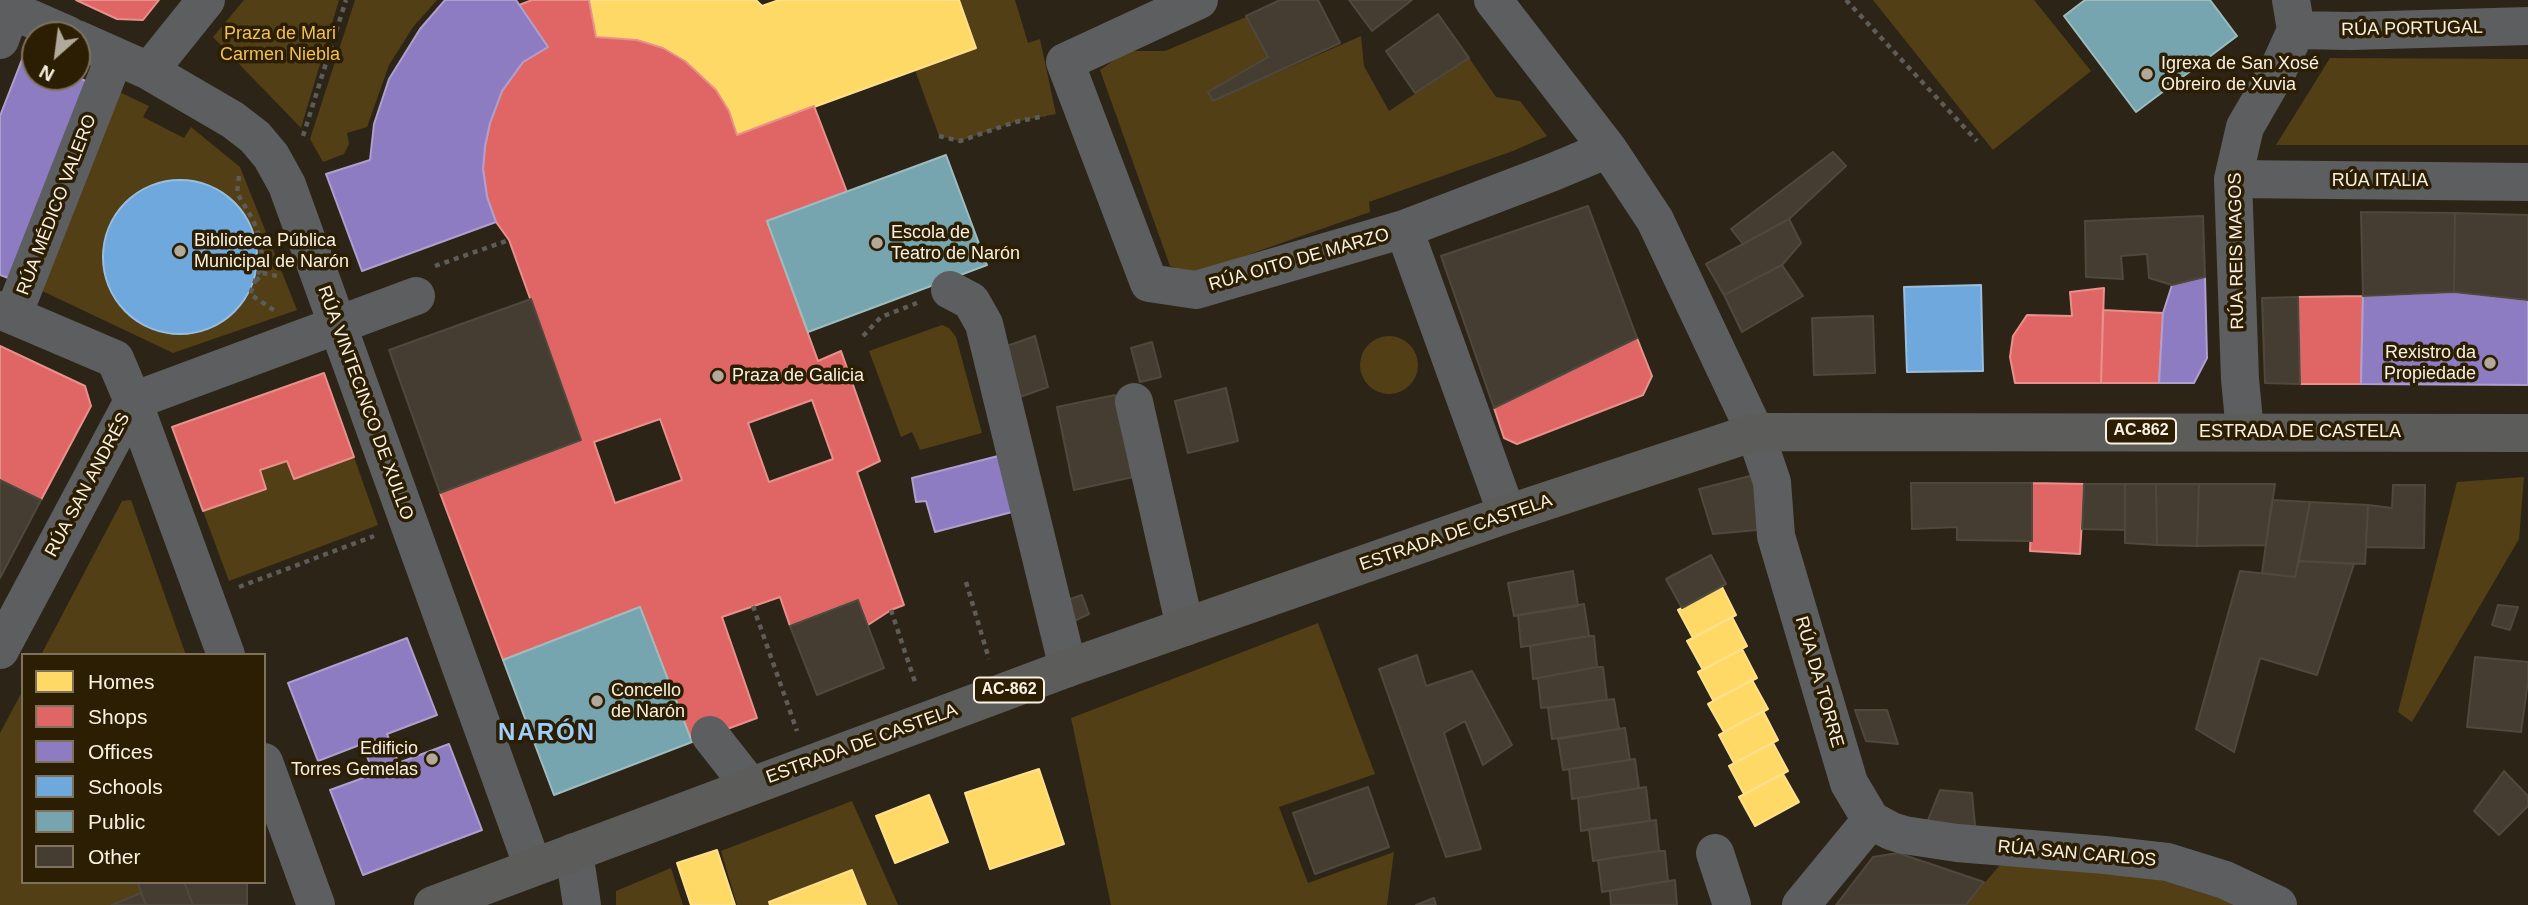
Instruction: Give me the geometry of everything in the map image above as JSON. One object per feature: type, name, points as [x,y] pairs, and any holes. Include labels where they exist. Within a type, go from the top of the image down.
[{"type":"main road","name":"ESTRADA DE CASTELA","points":[[433,905],[1068,668],[1507,514],[1755,432],[2528,433]]},
{"type":"street","points":[[149,71],[206,0]]},
{"type":"street","name":"RÚA OITO DE MARZO","points":[[1199,0],[1065,62],[1149,283],[1196,290],[1404,229],[1553,173],[1608,149]]},
{"type":"street","name":"RÚA DA TORRE","points":[[1493,0],[1608,149],[1655,220],[1755,432],[1772,482],[1776,536],[1849,783],[1871,820]]},
{"type":"street","name":"RÚA PORTUGAL","points":[[2293,15],[2351,31],[2528,26]]},
{"type":"street","name":"RÚA REIS MAGOS","points":[[2245,432],[2240,379],[2232,179],[2245,127],[2278,70],[2293,15]]},
{"type":"street","points":[[4,18],[21,23]]},
{"type":"street","name":"RÚA VINTECINCO DE XULLO","points":[[91,45],[149,71],[233,120],[256,137],[271,156],[287,185],[533,867]]},
{"type":"street","name":"RÚA MÉDICO VALERO","points":[[7,312],[115,56]]},
{"type":"street","name":"RÚA ITALIA","points":[[2232,179],[2528,182]]},
{"type":"street","points":[[1404,229],[1507,514]]},
{"type":"street","points":[[950,290],[971,301],[984,324],[1068,668]]},
{"type":"street","name":"RÚA SAN ANDRÉS","points":[[0,650],[133,401],[416,296]]},
{"type":"street","points":[[7,312],[115,359],[133,401],[225,653]]},
{"type":"street","points":[[1134,402],[1185,627]]},
{"type":"street","points":[[710,735],[750,786]]},
{"type":"street","points":[[266,768],[316,905]]},
{"type":"street","points":[[1801,905],[1871,820]]},
{"type":"street","name":"RÚA SAN CARLOS","points":[[1871,820],[1904,835],[1957,843],[2167,862],[2225,880],[2278,905]]},
{"type":"street","points":[[574,852],[582,905]]},
{"type":"street","points":[[1715,853],[1732,905]]},
{"type":"path","points":[[287,185],[346,0]]},
{"type":"path","points":[[1846,0],[1977,141]]},
{"type":"path","points":[[939,136],[960,141],[1016,122],[1083,108]]},
{"type":"path","points":[[256,137],[240,167],[237,193],[253,220],[261,241],[262,263],[250,294],[281,315]]},
{"type":"path","points":[[253,284],[263,273],[284,278]]},
{"type":"path","points":[[863,337],[880,317],[950,290]]},
{"type":"path","points":[[206,600],[408,523]]},
{"type":"path","points":[[966,582],[999,693]]},
{"type":"path","points":[[753,606],[808,764]]},
{"type":"path","points":[[891,610],[927,720]]},
{"type":"green space","name":"Praza de Mari Carmen Niebla","points":[[244,0],[339,0],[301,128],[213,37]]},
{"type":"green space","points":[[355,0],[437,0],[413,27],[389,65],[367,127],[347,133],[349,144],[344,154],[323,162],[310,139]]},
{"type":"green space","points":[[959,0],[1015,0],[1028,43],[1040,39],[1056,114],[1015,122],[960,141],[939,136],[915,70],[976,47]]},
{"type":"green space","points":[[1873,0],[2034,0],[2091,71],[1993,150]]},
{"type":"green space","points":[[1246,17],[1268,57],[1209,92],[1213,101],[1361,36],[1364,66],[1389,111],[1469,58],[1496,97],[1520,101],[1547,136],[1513,151],[1369,202],[1370,212],[1193,274],[1170,266],[1100,70],[1127,51],[1165,51]]},
{"type":"green space","points":[[2330,58],[2528,59],[2528,145],[2276,145]]},
{"type":"green space","points":[[113,89],[149,106],[143,117],[184,138],[191,127],[240,167],[297,310],[173,353],[36,288]]},
{"type":"green space","points":[[942,325],[949,328],[956,337],[982,433],[920,450],[912,432],[901,437],[869,351]]},
{"type":"green space","points":[[1389,336],[1400,338],[1413,349],[1418,365],[1416,376],[1405,389],[1389,394],[1378,392],[1365,381],[1360,365],[1362,354],[1373,341]]},
{"type":"green space","points":[[354,457],[378,525],[229,581],[203,511],[266,489],[260,470],[287,461],[294,479]]},
{"type":"green space","points":[[2524,477],[2519,539],[2412,722],[2398,712],[2457,482]]},
{"type":"green space","points":[[131,500],[185,653],[42,653],[122,501]]},
{"type":"green space","points":[[1318,623],[1375,774],[1279,807],[1308,883],[1394,852],[1387,905],[1111,905],[1071,718]]},
{"type":"green space","points":[[21,694],[21,884],[139,884],[141,893],[112,905],[0,905],[0,733]]},
{"type":"green space","points":[[852,801],[898,905],[737,905],[721,851]]},
{"type":"green space","points":[[2060,864],[2130,871],[2243,905],[1966,905],[1999,866]]},
{"type":"green space","points":[[671,868],[683,905],[616,905],[616,891]]},
{"type":"building: Homes","points":[[589,0],[756,0],[762,6],[779,0],[959,0],[976,48],[737,135],[729,111],[716,90],[685,61],[663,48],[637,40],[596,37]]},
{"type":"building: Homes","points":[[1722,587],[1736,615],[1693,638],[1678,610]]},
{"type":"building: Homes","points":[[1732,617],[1747,646],[1703,670],[1687,641]]},
{"type":"building: Homes","points":[[1742,649],[1757,678],[1713,700],[1698,672]]},
{"type":"building: Homes","points":[[1752,680],[1768,709],[1724,732],[1708,704]]},
{"type":"building: Homes","points":[[1763,711],[1778,740],[1734,763],[1719,735]]},
{"type":"building: Homes","points":[[1773,743],[1788,771],[1744,794],[1729,766]]},
{"type":"building: Homes","points":[[1039,769],[1064,844],[990,869],[965,793]]},
{"type":"building: Homes","points":[[1783,774],[1799,802],[1755,826],[1739,797]]},
{"type":"building: Homes","points":[[929,795],[948,842],[895,863],[876,816]]},
{"type":"building: Homes","points":[[717,850],[735,905],[691,905],[677,863]]},
{"type":"building: Homes","points":[[852,870],[866,905],[770,905],[769,902]]},
{"type":"building: Shops","points":[[76,0],[159,0],[143,20],[117,19]]},
{"type":"building: Shops","name":"Praza de Galicia","points":[[532,0],[589,0],[596,37],[637,40],[663,48],[685,61],[716,90],[729,111],[737,135],[814,106],[847,192],[767,221],[818,361],[841,351],[880,461],[857,472],[904,605],[868,625],[858,600],[790,626],[780,597],[722,617],[757,718],[692,742],[640,607],[503,660],[440,493],[581,440],[509,240],[496,222],[487,197],[483,169],[490,123],[502,91],[523,62],[548,47],[519,5]]},
{"type":"building: Shops","points":[[2104,288],[2101,383],[2015,383],[2010,357],[2013,336],[2027,315],[2072,316],[2070,292]]},
{"type":"building: Shops","points":[[2363,296],[2361,384],[2300,384],[2298,297]]},
{"type":"building: Shops","points":[[2103,310],[2163,313],[2159,383],[2101,383]]},
{"type":"building: Shops","points":[[1637,338],[1652,376],[1643,395],[1517,444],[1504,438],[1494,408]]},
{"type":"building: Shops","points":[[0,346],[85,386],[91,406],[41,500],[0,480]]},
{"type":"building: Shops","points":[[324,373],[354,457],[294,479],[287,461],[260,470],[266,489],[203,511],[172,427]]},
{"type":"building: Shops","points":[[812,400],[833,459],[769,482],[748,423]]},
{"type":"building: Shops","points":[[660,419],[682,480],[615,503],[594,442]]},
{"type":"building: Shops","points":[[2032,483],[2084,484],[2080,554],[2030,551]]},
{"type":"building: Offices","points":[[445,0],[516,0],[548,47],[523,62],[502,91],[490,123],[483,169],[487,197],[496,222],[362,271],[326,174],[370,160],[374,124],[389,79],[420,29]]},
{"type":"building: Offices","points":[[21,62],[21,91],[82,91],[11,279],[0,275],[0,116]]},
{"type":"building: Offices","points":[[2205,277],[2207,358],[2194,383],[2159,383],[2163,313],[2172,285]]},
{"type":"building: Offices","points":[[2454,292],[2528,300],[2528,385],[2361,384],[2363,296]]},
{"type":"building: Offices","points":[[1002,455],[1016,511],[935,532],[926,501],[916,502],[912,478]]},
{"type":"building: Offices","name":"Edificio Torres Gemelas","points":[[407,638],[437,715],[387,734],[398,763],[449,744],[482,830],[363,875],[330,790],[374,774],[362,744],[318,761],[288,683]]},
{"type":"building: Schools","name":"Biblioteca Pública Municipal de Narón","points":[[180,180],[209,186],[234,203],[251,228],[257,257],[251,286],[234,311],[209,328],[180,334],[151,328],[126,311],[109,286],[103,257],[109,228],[126,203],[151,186]]},
{"type":"building: Schools","points":[[1981,285],[1983,371],[1907,372],[1904,287]]},
{"type":"building: Public","name":"Igrexa de San Xosé Obreiro de Xuvia","points":[[2085,0],[2210,0],[2237,36],[2136,112],[2064,16]]},
{"type":"building: Public","name":"Escola de Teatro de Narón","points":[[946,155],[987,265],[808,332],[767,221]]},
{"type":"building: Public","name":"Concello de Narón","points":[[640,607],[692,742],[554,795],[503,660]]},
{"type":"building: Other","points":[[1280,0],[1318,0],[1340,43],[1213,101],[1208,92],[1268,57],[1246,16]]},
{"type":"building: Other","points":[[1349,0],[1412,0],[1372,31]]},
{"type":"building: Other","points":[[1438,14],[1469,58],[1415,93],[1386,51]]},
{"type":"building: Other","points":[[1833,152],[1846,166],[1789,219],[1743,244],[1731,229]]},
{"type":"building: Other","points":[[1588,206],[1637,338],[1494,408],[1441,256]]},
{"type":"building: Other","points":[[2361,212],[2455,213],[2454,292],[2363,296]]},
{"type":"building: Other","points":[[2455,213],[2528,215],[2528,300],[2454,292]]},
{"type":"building: Other","points":[[2203,216],[2205,277],[2172,285],[2149,278],[2147,254],[2121,256],[2123,279],[2086,277],[2085,221]]},
{"type":"building: Other","points":[[1789,219],[1801,243],[1782,265],[1724,295],[1706,264]]},
{"type":"building: Other","points":[[1782,265],[1803,296],[1742,332],[1724,295]]},
{"type":"building: Other","points":[[2298,297],[2300,384],[2265,383],[2262,298]]},
{"type":"building: Other","points":[[531,299],[581,440],[440,493],[389,350]]},
{"type":"building: Other","points":[[1873,316],[1875,373],[1814,375],[1812,318]]},
{"type":"building: Other","points":[[1035,336],[1048,387],[1020,397],[1007,346]]},
{"type":"building: Other","points":[[1152,342],[1161,377],[1140,382],[1131,348]]},
{"type":"building: Other","points":[[1226,388],[1238,441],[1188,453],[1175,401]]},
{"type":"building: Other","points":[[1115,395],[1133,477],[1074,490],[1057,407]]},
{"type":"building: Other","points":[[1754,475],[1768,529],[1713,534],[1699,489]]},
{"type":"building: Other","points":[[0,480],[41,500],[0,578]]},
{"type":"building: Other","points":[[1911,483],[2032,483],[2032,541],[1957,540],[1957,527],[1912,529]]},
{"type":"building: Other","points":[[2084,484],[2125,484],[2125,530],[2082,529]]},
{"type":"building: Other","points":[[2125,484],[2156,484],[2157,545],[2125,543]]},
{"type":"building: Other","points":[[2156,484],[2199,484],[2197,546],[2157,545]]},
{"type":"building: Other","points":[[2199,484],[2275,484],[2266,545],[2197,546]]},
{"type":"building: Other","points":[[2393,485],[2425,485],[2424,548],[2366,547],[2368,505],[2392,508]]},
{"type":"building: Other","points":[[2272,500],[2310,502],[2295,577],[2262,573]]},
{"type":"building: Other","points":[[2310,502],[2368,505],[2365,564],[2299,561]]},
{"type":"building: Other","points":[[1711,555],[1726,584],[1682,608],[1666,579]]},
{"type":"building: Other","points":[[2299,561],[2354,564],[2317,675],[2260,658],[2234,752],[2196,729],[2240,571],[2295,577]]},
{"type":"building: Other","points":[[1573,571],[1578,606],[1514,616],[1508,583]]},
{"type":"building: Other","points":[[1082,595],[1089,614],[1070,623],[1064,601]]},
{"type":"building: Other","points":[[858,600],[884,668],[817,695],[790,626]]},
{"type":"building: Other","points":[[1584,604],[1589,636],[1521,647],[1518,615]]},
{"type":"building: Other","points":[[2498,605],[2518,607],[2510,630],[2492,625]]},
{"type":"building: Other","points":[[1594,636],[1597,667],[1533,679],[1530,646]]},
{"type":"building: Other","points":[[1417,655],[1426,686],[1472,671],[1512,745],[1483,765],[1465,721],[1444,733],[1481,849],[1446,857],[1379,669]]},
{"type":"building: Other","points":[[2475,657],[2528,662],[2521,732],[2467,727]]},
{"type":"building: Other","points":[[1603,667],[1607,700],[1541,708],[1538,678]]},
{"type":"building: Other","points":[[1614,699],[1619,729],[1552,739],[1548,708]]},
{"type":"building: Other","points":[[1855,710],[1887,710],[1898,744],[1866,741]]},
{"type":"building: Other","points":[[1625,728],[1630,760],[1563,770],[1558,739]]},
{"type":"building: Other","points":[[1635,759],[1639,788],[1572,799],[1569,769]]},
{"type":"building: Other","points":[[2504,771],[2528,796],[2528,806],[2499,835],[2474,811]]},
{"type":"building: Other","points":[[1368,787],[1389,847],[1315,874],[1293,813]]},
{"type":"building: Other","points":[[1646,787],[1650,821],[1581,831],[1578,798]]},
{"type":"building: Other","points":[[1940,790],[1972,793],[1976,835],[1924,830]]},
{"type":"building: Other","points":[[1656,820],[1659,851],[1593,861],[1589,829]]},
{"type":"building: Other","points":[[1665,851],[1668,881],[1602,892],[1598,860]]},
{"type":"building: Other","points":[[1898,853],[1984,882],[1966,905],[1836,905],[1873,857]]},
{"type":"building: Other","points":[[1675,880],[1677,905],[1611,905],[1610,891]]},
{"type":"building: Other","points":[[138,884],[185,884],[193,905],[146,905]]},
{"type":"building: Other","points":[[185,884],[247,884],[247,905],[193,905]]},
{"type":"building: Other","points":[[141,893],[146,905],[112,905]]},
{"type":"building: Other","points":[[1434,898],[1436,905],[1416,905]]},
{"type":"place","name":"Igrexa de San Xosé Obreiro de Xuvia","points":[[2147,74]]},
{"type":"place","name":"Escola de Teatro de Narón","points":[[877,243]]},
{"type":"place","name":"Biblioteca Pública Municipal de Narón","points":[[180,251]]},
{"type":"place","name":"Rexistro da Propiedade","points":[[2490,363]]},
{"type":"place","name":"Praza de Galicia","points":[[718,376]]},
{"type":"place","name":"Concello de Narón","points":[[597,701]]},
{"type":"place","name":"Edificio Torres Gemelas","points":[[432,759]]},
{"type":"district","name":"NARÓN","points":[[547,733]]}]
